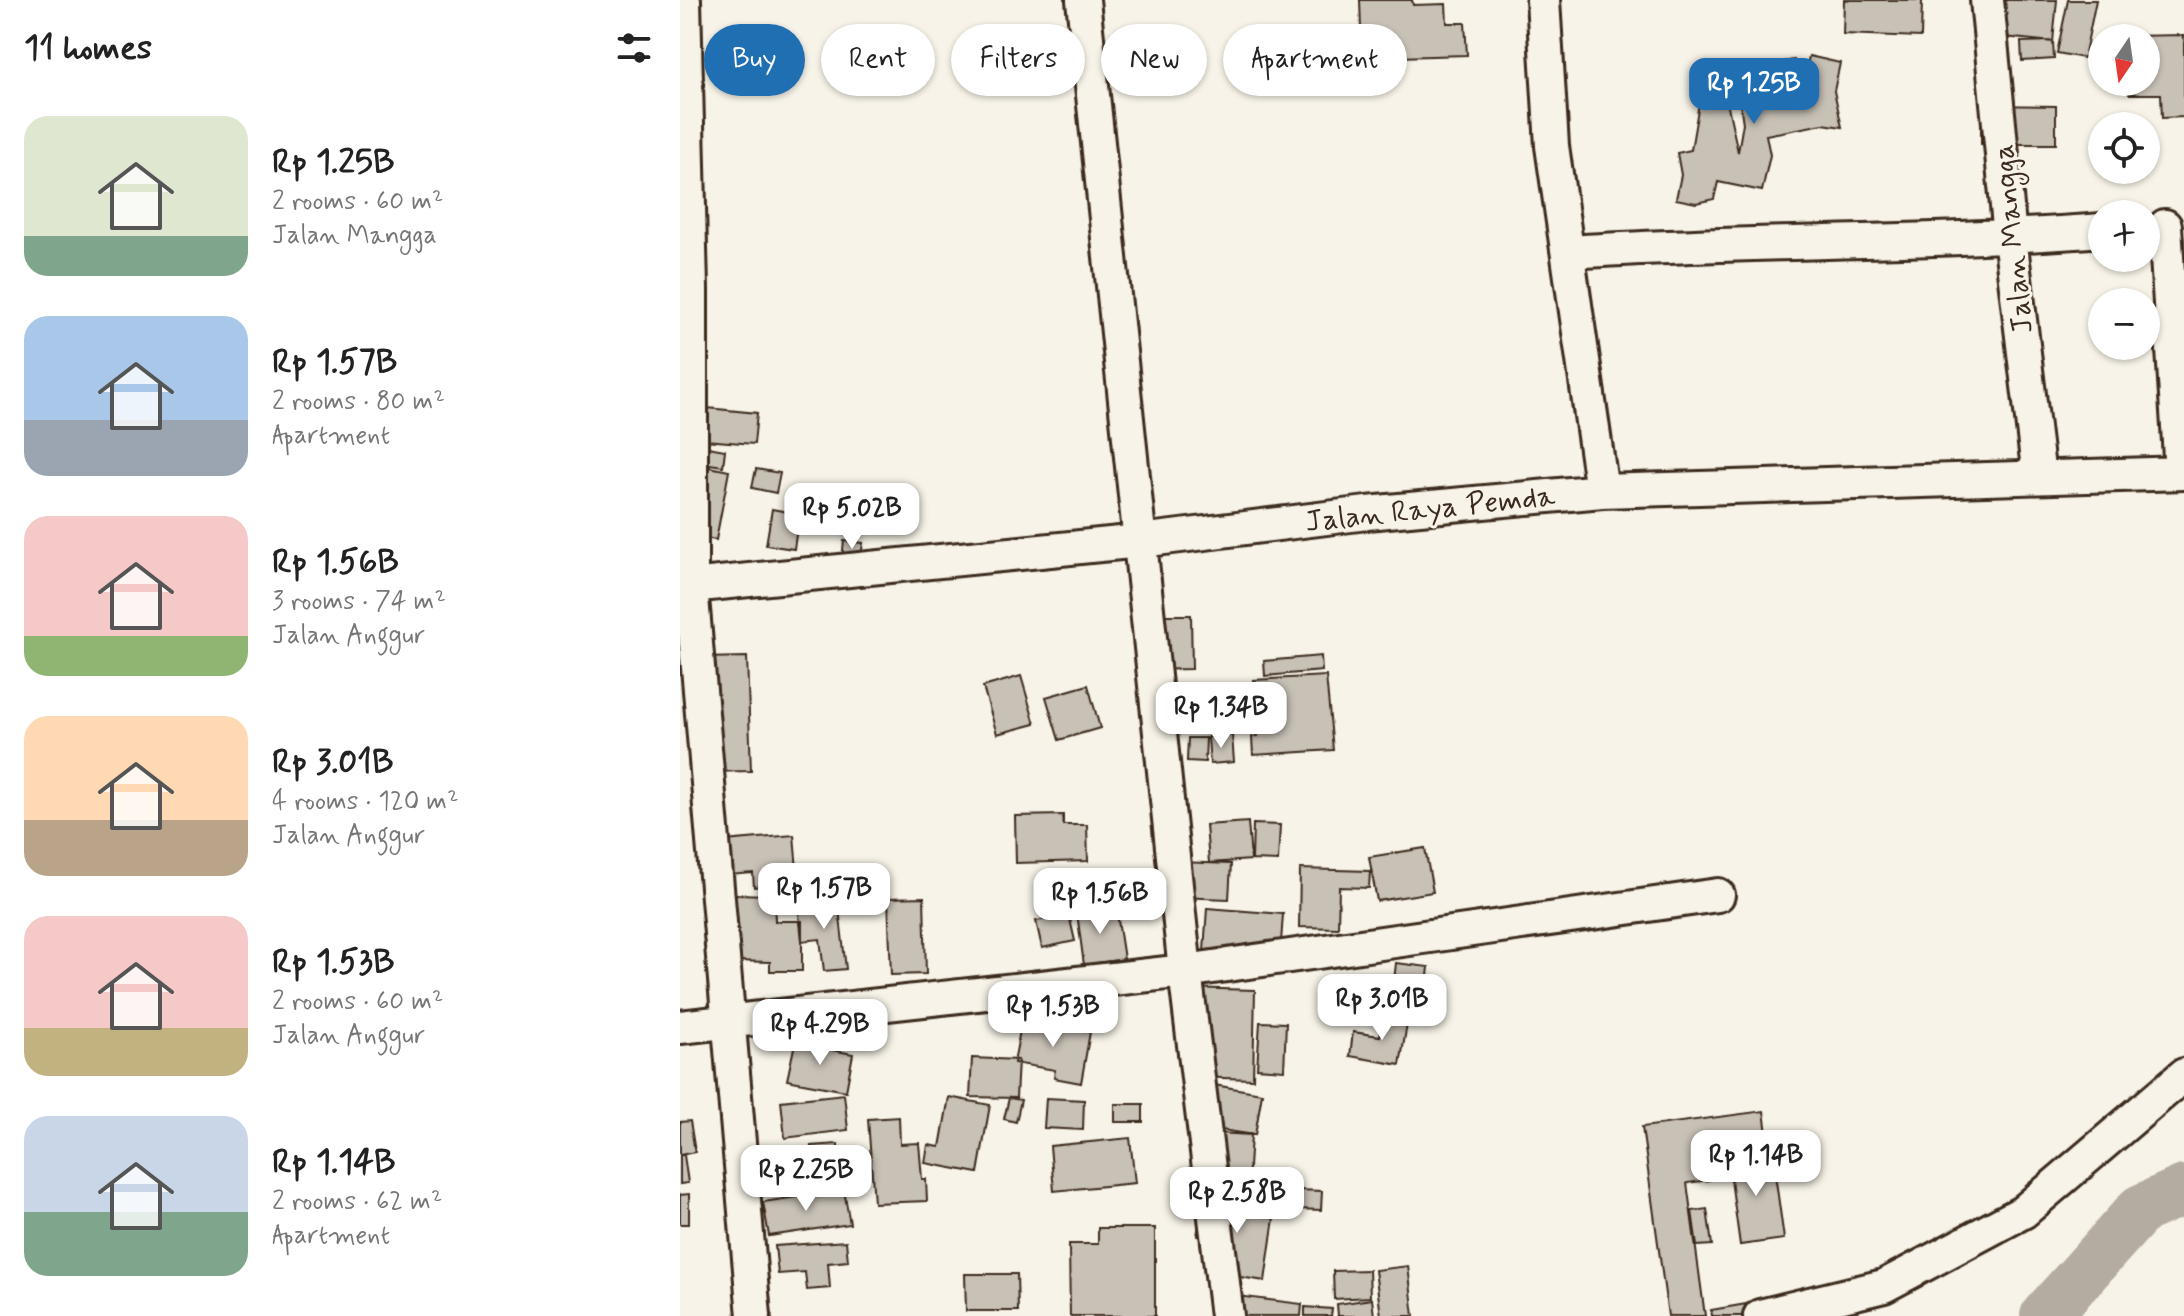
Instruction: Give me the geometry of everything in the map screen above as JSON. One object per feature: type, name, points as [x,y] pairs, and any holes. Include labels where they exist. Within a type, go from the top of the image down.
[{"type":"street","points":[[684,0],[691,289],[685,587],[729,1023],[754,1316]]},
{"type":"street","points":[[1083,0],[1185,971],[1227,1316]]},
{"type":"street","points":[[1543,0],[1552,146],[1602,491]]},
{"type":"street","name":"Jalan Mangga","points":[[1987,0],[2010,237],[2039,477]]},
{"type":"street","points":[[2165,225],[2182,473]]},
{"type":"street","points":[[1568,252],[1683,244],[2010,237],[2088,231]]},
{"type":"street","name":"Jalan Raya Pemda","points":[[685,587],[1140,541],[1367,513],[1602,491],[2182,473]]},
{"type":"street","points":[[680,1027],[1185,971],[1718,895]]},
{"type":"street","points":[[1760,1316],[1884,1286],[2023,1212],[2184,1075]]},
{"type":"building","points":[[1360,0],[1412,0],[1413,5],[1446,4],[1447,23],[1465,23],[1467,55],[1407,57],[1407,24],[1361,24]]},
{"type":"building","points":[[1844,0],[1922,0],[1921,37],[1843,34]]},
{"type":"building","points":[[1998,0],[2057,0],[2053,42],[1994,36]]},
{"type":"building","points":[[2068,0],[2096,0],[2091,24],[2088,24],[2084,58],[2057,53]]},
{"type":"building","points":[[2160,35],[2184,35],[2184,117],[2162,118]]},
{"type":"building","points":[[2053,41],[2054,59],[2022,61],[2021,42]]},
{"type":"building","points":[[1809,56],[1840,63],[1834,91],[1842,127],[1823,124],[1766,135],[1770,155],[1762,191],[1718,182],[1714,199],[1696,203],[1676,199],[1681,175],[1677,153],[1691,150],[1703,80],[1723,84],[1738,152],[1743,123],[1740,103],[1743,86],[1758,83],[1762,66],[1794,60],[1801,93]]},
{"type":"building","points":[[1981,105],[2056,106],[2056,144],[1981,144]]},
{"type":"building","points":[[707,408],[757,413],[754,444],[704,440]]},
{"type":"building","points":[[686,443],[725,450],[723,466],[683,460]]},
{"type":"building","points":[[685,462],[729,471],[716,540],[680,533]]},
{"type":"building","points":[[756,469],[780,473],[776,493],[752,488]]},
{"type":"building","points":[[854,487],[877,489],[874,533],[850,531]]},
{"type":"building","points":[[772,509],[799,514],[794,549],[766,545]]},
{"type":"building","points":[[844,541],[863,543],[860,562],[842,559]]},
{"type":"building","points":[[1139,615],[1191,615],[1192,669],[1140,670]]},
{"type":"building","points":[[1321,656],[1322,671],[1265,676],[1264,661]]},
{"type":"building","points":[[747,657],[751,771],[706,772],[702,658]]},
{"type":"building","points":[[1021,676],[1035,724],[997,734],[983,687]]},
{"type":"building","points":[[1326,676],[1333,750],[1253,755],[1252,737],[1257,736],[1253,680]]},
{"type":"building","points":[[1088,685],[1100,728],[1059,740],[1046,697]]},
{"type":"building","points":[[1232,735],[1234,762],[1210,764],[1208,737]]},
{"type":"building","points":[[1188,738],[1206,738],[1205,762],[1187,761]]},
{"type":"building","points":[[1063,815],[1063,825],[1087,825],[1088,861],[1016,863],[1015,816]]},
{"type":"building","points":[[1248,822],[1251,860],[1209,863],[1206,825]]},
{"type":"building","points":[[1253,824],[1280,825],[1278,861],[1252,860]]},
{"type":"building","points":[[794,835],[798,882],[754,887],[753,873],[728,875],[725,841]]},
{"type":"building","points":[[1425,848],[1433,892],[1377,901],[1369,857]]},
{"type":"building","points":[[1179,862],[1231,864],[1229,899],[1177,897]]},
{"type":"building","points":[[1300,869],[1370,871],[1369,888],[1339,887],[1338,928],[1299,927]]},
{"type":"building","points":[[733,894],[774,895],[775,921],[802,921],[802,971],[770,971],[770,962],[733,961]]},
{"type":"building","points":[[924,897],[926,974],[891,975],[888,898]]},
{"type":"building","points":[[838,900],[846,969],[824,971],[820,939],[802,941],[798,904]]},
{"type":"building","points":[[1116,907],[1124,959],[1084,965],[1077,913]]},
{"type":"building","points":[[1207,908],[1283,914],[1280,957],[1204,951]]},
{"type":"building","points":[[1069,915],[1075,941],[1042,948],[1036,921]]},
{"type":"building","points":[[1396,963],[1429,967],[1424,1013],[1391,1008]]},
{"type":"building","points":[[1352,986],[1387,993],[1382,1017],[1347,1010]]},
{"type":"building","points":[[1186,988],[1255,990],[1253,1079],[1192,1077]]},
{"type":"building","points":[[1384,1014],[1408,1018],[1400,1065],[1350,1056],[1353,1032],[1380,1036]]},
{"type":"building","points":[[1022,1019],[1090,1032],[1081,1083],[1054,1078],[1055,1070],[1014,1063]]},
{"type":"building","points":[[1260,1022],[1286,1023],[1284,1070],[1257,1068]]},
{"type":"building","points":[[795,1043],[853,1054],[846,1091],[787,1080]]},
{"type":"building","points":[[972,1058],[1018,1060],[1016,1098],[970,1097]]},
{"type":"building","points":[[1208,1084],[1262,1093],[1255,1135],[1201,1127]]},
{"type":"building","points":[[844,1094],[848,1130],[785,1138],[781,1101]]},
{"type":"building","points":[[949,1097],[990,1105],[978,1173],[925,1163],[928,1145],[940,1147]]},
{"type":"building","points":[[1009,1098],[1021,1100],[1016,1122],[1004,1119]]},
{"type":"building","points":[[1046,1098],[1084,1100],[1083,1130],[1044,1128]]},
{"type":"building","points":[[1115,1104],[1143,1104],[1143,1122],[1115,1122]]},
{"type":"building","points":[[1764,1111],[1769,1149],[1707,1157],[1710,1180],[1687,1183],[1705,1316],[1668,1316],[1642,1127]]},
{"type":"building","points":[[899,1117],[900,1144],[919,1143],[927,1201],[874,1203],[868,1119]]},
{"type":"building","points":[[690,1121],[695,1152],[680,1155],[680,1122]]},
{"type":"building","points":[[1216,1133],[1251,1135],[1248,1184],[1213,1182]]},
{"type":"building","points":[[1130,1138],[1135,1183],[1054,1191],[1050,1146]]},
{"type":"building","points":[[838,1144],[840,1187],[770,1190],[769,1160],[812,1157],[811,1146]]},
{"type":"building","points":[[1772,1152],[1784,1239],[1740,1245],[1728,1158]]},
{"type":"building","points":[[680,1155],[684,1155],[688,1183],[680,1184]]},
{"type":"building","points":[[1205,1189],[1238,1194],[1235,1212],[1274,1218],[1265,1281],[1221,1274],[1226,1241],[1197,1236]]},
{"type":"building","points":[[844,1190],[850,1224],[769,1236],[763,1202]]},
{"type":"building","points":[[1297,1190],[1322,1191],[1321,1210],[1296,1209]]},
{"type":"building","points":[[689,1194],[689,1224],[680,1224],[680,1195]]},
{"type":"building","points":[[1707,1209],[1712,1245],[1697,1246],[1692,1211]]},
{"type":"building","points":[[1098,1228],[1155,1228],[1155,1316],[1070,1316],[1069,1244],[1098,1244]]},
{"type":"building","points":[[846,1241],[848,1261],[828,1263],[830,1288],[807,1290],[805,1272],[778,1274],[775,1246]]},
{"type":"building","points":[[1408,1266],[1414,1316],[1381,1316],[1375,1270]]},
{"type":"building","points":[[1369,1270],[1370,1297],[1334,1299],[1333,1271]]},
{"type":"building","points":[[965,1274],[1017,1274],[1018,1311],[966,1311]]},
{"type":"building","points":[[1221,1294],[1302,1304],[1301,1316],[1218,1316]]},
{"type":"building","points":[[1372,1299],[1374,1316],[1338,1316],[1337,1304]]},
{"type":"building","points":[[1764,1301],[1766,1316],[1712,1316],[1711,1310]]},
{"type":"building","points":[[1305,1307],[1332,1309],[1331,1316],[1305,1316]]},
{"type":"waterway","points":[[2045,1316],[2141,1209],[2184,1190]]}]
